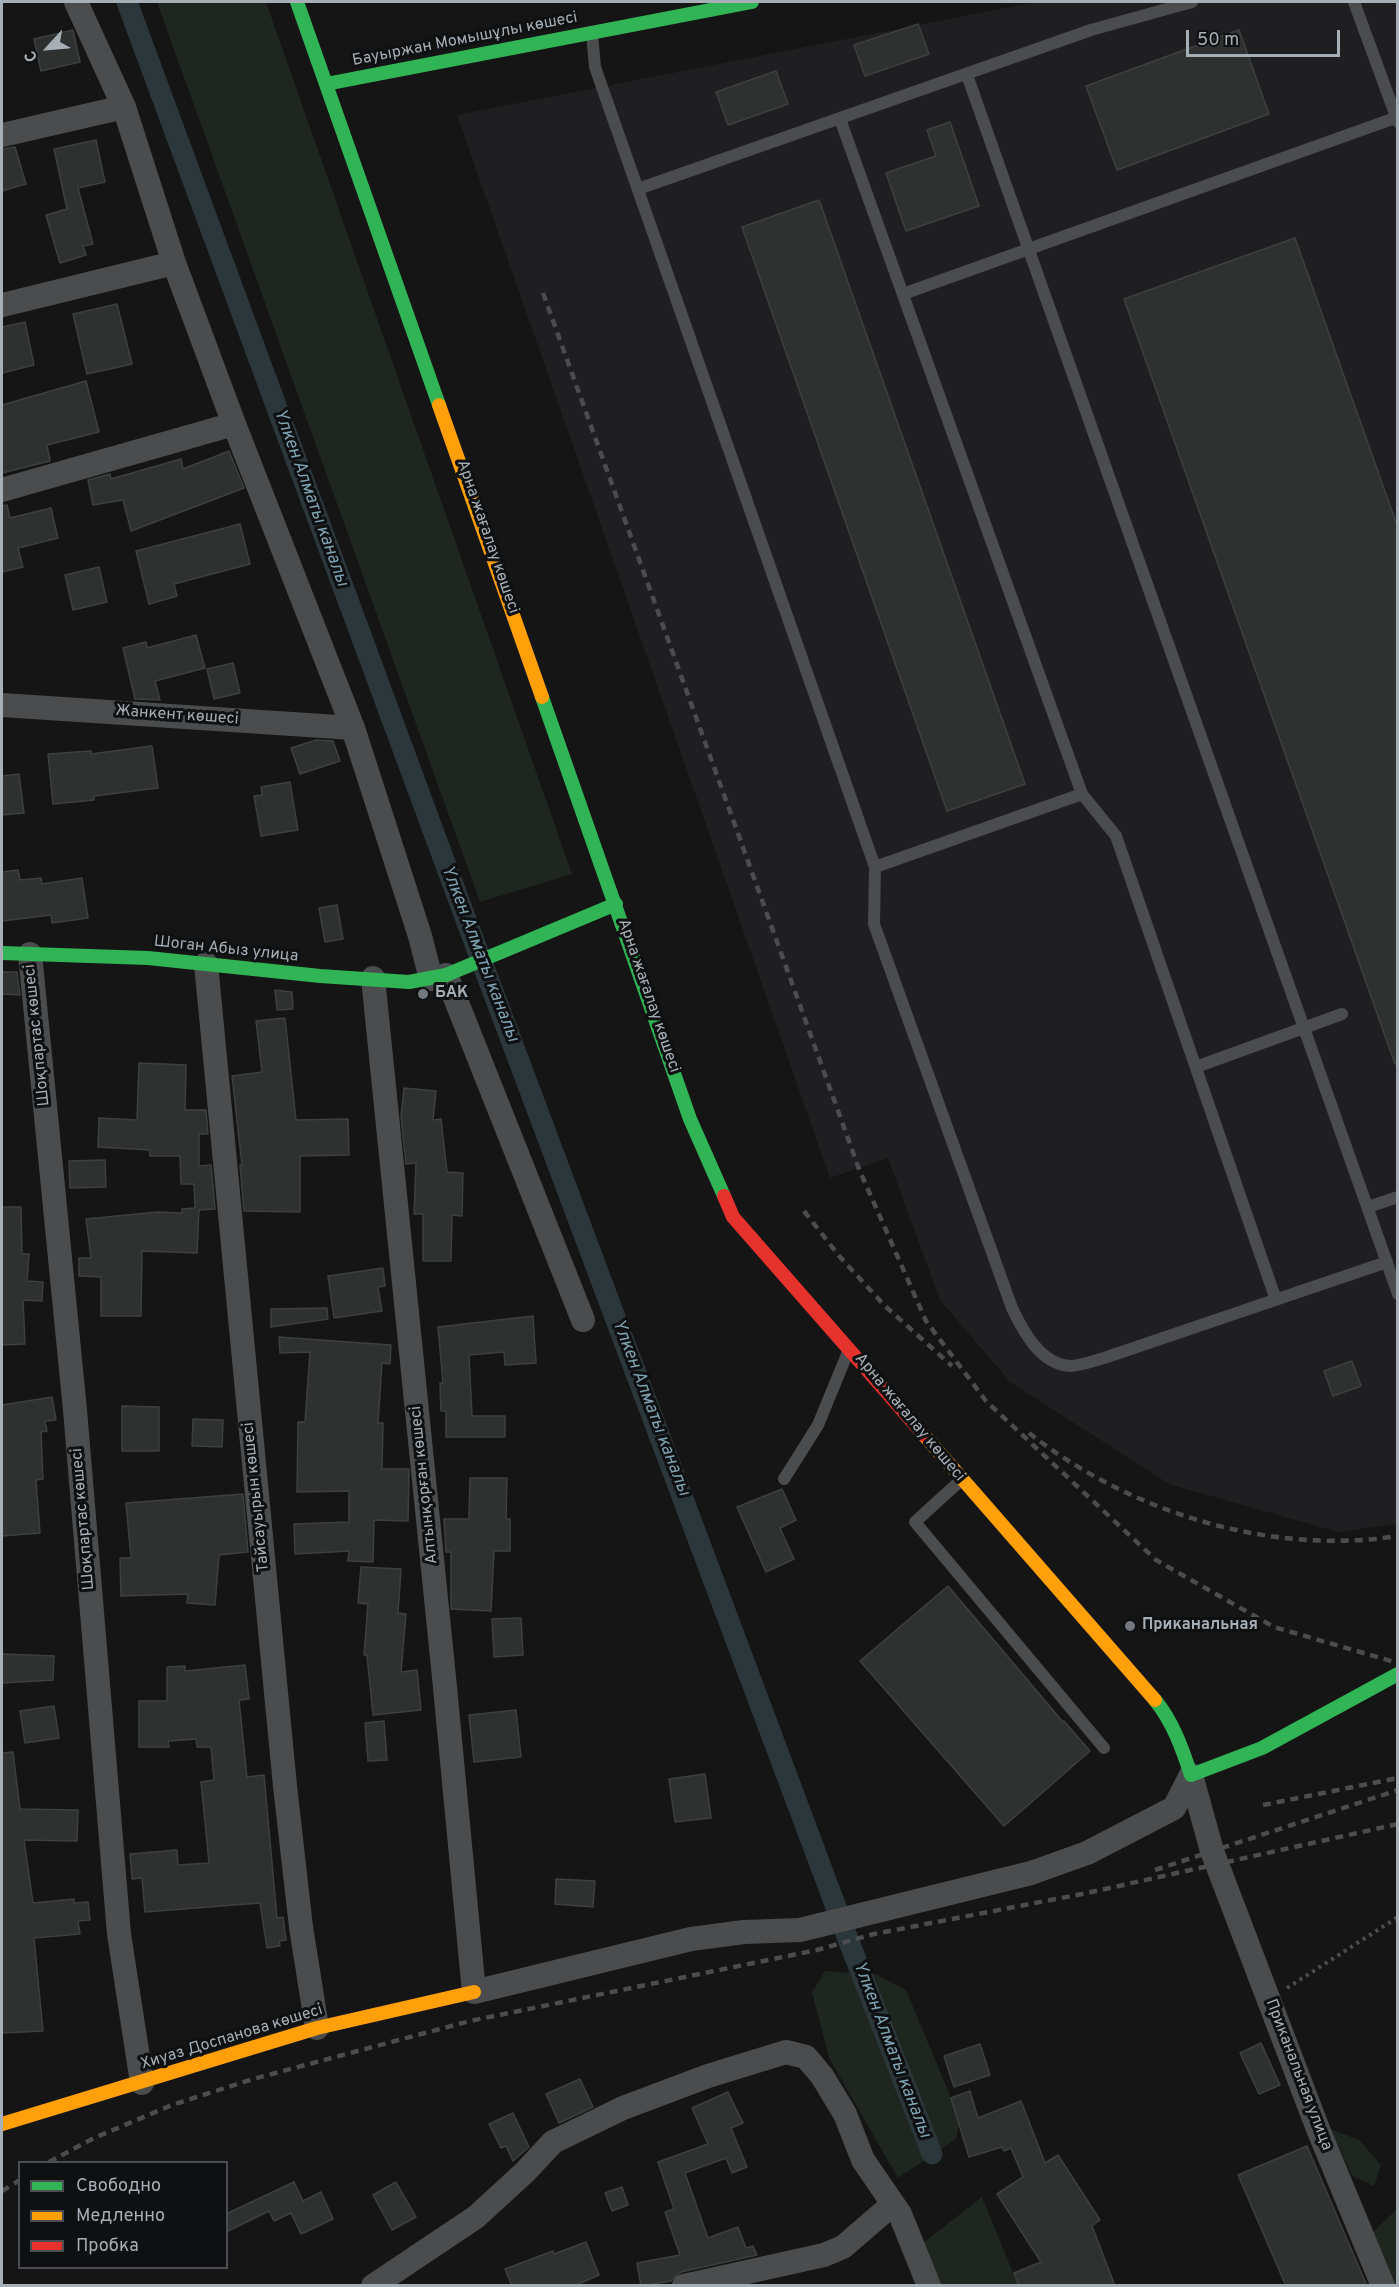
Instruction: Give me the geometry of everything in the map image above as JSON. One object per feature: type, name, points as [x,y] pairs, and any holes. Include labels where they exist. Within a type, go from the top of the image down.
[{"type":"street","points":[[76,2],[124,107],[174,263],[234,424],[353,728],[420,936],[583,1320]]},
{"type":"street","name":"Арна жағалау көшесі","points":[[297,2],[690,1119],[733,1217],[850,1348],[1165,1712],[1179,1740],[1218,1863]]},
{"type":"street","name":"Бауыржан Момышұлы көшесі","points":[[326,84],[752,2]]},
{"type":"street","points":[[2,135],[124,107]]},
{"type":"street","points":[[2,305],[174,263]]},
{"type":"street","points":[[2,490],[234,424]]},
{"type":"street","name":"Жанкент көшесі","points":[[2,705],[353,728]]},
{"type":"street","name":"Шоган Абыз улица","points":[[2,953],[100,955],[409,982],[438,977],[528,943],[616,904]]},
{"type":"street","name":"Шоқпартас көшесі","points":[[30,954],[75,1410],[119,1934],[142,2083]]},
{"type":"street","name":"Тайсауырын көшесі","points":[[206,964],[285,1786],[301,1927],[317,2028]]},
{"type":"street","name":"Алтынқорған көшесі","points":[[373,978],[441,1642],[474,1992]]},
{"type":"street","points":[[474,1992],[691,1939],[744,1932],[800,1930],[865,1916],[1031,1873],[1087,1853],[1174,1808],[1191,1775],[1262,1748],[1398,1674]]},
{"type":"street","name":"Приканальная улица","points":[[1218,1863],[1318,2129],[1383,2286]]},
{"type":"street","name":"Хиуаз Доспанова көшесі","points":[[2,2124],[317,2028],[474,1992]]},
{"type":"street","points":[[373,2286],[476,2217],[525,2172],[553,2142],[623,2108],[708,2076],[786,2052],[806,2057],[822,2076],[845,2114],[863,2160],[900,2214],[929,2286]]},
{"type":"street","points":[[684,2286],[824,2255],[843,2247],[893,2204]]},
{"type":"lane","points":[[638,189],[1091,30],[1192,2]]},
{"type":"lane","points":[[903,294],[1397,119],[1354,2]]},
{"type":"lane","points":[[592,32],[595,67],[875,867],[874,924],[1012,1308],[1026,1337],[1046,1356],[1069,1366],[1107,1358],[1387,1262]]},
{"type":"lane","points":[[967,75],[1398,1294]]},
{"type":"lane","points":[[840,119],[1082,794],[1116,836],[1276,1300]]},
{"type":"lane","points":[[875,867],[1082,794]]},
{"type":"lane","points":[[1196,1067],[1342,1014]]},
{"type":"lane","points":[[1368,1208],[1398,1197]]},
{"type":"lane","points":[[784,1479],[818,1425],[850,1348]]},
{"type":"lane","points":[[962,1480],[915,1522],[1104,1748]]},
{"type":"path","points":[[1268,1999],[1398,1917]]},
{"type":"shaded area","points":[[157,2],[266,2],[572,874],[480,902]]},
{"type":"shaded area","points":[[1036,2],[1397,2],[1397,1524],[1338,1532],[1169,1484],[1010,1382],[940,1300],[888,1158],[830,1178],[457,115]]},
{"type":"shaded area","points":[[825,1971],[877,1975],[906,1990],[951,2098],[959,2124],[956,2139],[898,2178],[829,2058],[812,1992]]},
{"type":"shaded area","points":[[1331,2129],[1359,2140],[1381,2165],[1374,2186],[1352,2176]]},
{"type":"shaded area","points":[[982,2197],[1018,2285],[929,2285],[914,2250]]},
{"type":"shaded area","points":[[1397,2209],[1397,2285],[1394,2285],[1371,2234]]},
{"type":"building","points":[[918,24],[929,54],[865,76],[854,45]]},
{"type":"building","points":[[73,30],[80,62],[41,71],[34,39]]},
{"type":"building","points":[[1239,30],[1269,114],[1117,170],[1086,86]]},
{"type":"building","points":[[776,71],[788,104],[728,125],[716,92]]},
{"type":"building","points":[[950,122],[979,206],[906,231],[886,173],[936,156],[927,130]]},
{"type":"building","points":[[96,140],[105,182],[78,188],[93,244],[83,246],[86,255],[60,263],[46,215],[67,209],[54,149]]},
{"type":"building","points":[[15,147],[26,184],[2,191],[2,149]]},
{"type":"building","points":[[819,200],[1025,784],[947,811],[742,227]]},
{"type":"building","points":[[1295,238],[1398,528],[1398,1064],[1395,1064],[1124,299]]},
{"type":"building","points":[[117,304],[132,364],[87,374],[73,314]]},
{"type":"building","points":[[25,322],[34,365],[2,373],[2,327]]},
{"type":"building","points":[[86,381],[99,432],[47,445],[50,461],[2,473],[2,405]]},
{"type":"building","points":[[229,451],[244,488],[131,531],[123,500],[93,505],[88,480],[110,474],[111,479],[181,459],[183,469]]},
{"type":"building","points":[[7,505],[10,518],[51,508],[58,538],[18,548],[23,567],[2,572],[2,506]]},
{"type":"building","points":[[240,524],[250,564],[174,584],[177,596],[149,604],[136,551]]},
{"type":"building","points":[[99,567],[107,602],[73,610],[65,575]]},
{"type":"building","points":[[196,635],[205,668],[155,681],[160,700],[135,699],[123,648],[146,642],[147,648]]},
{"type":"building","points":[[233,663],[240,693],[214,699],[207,669]]},
{"type":"building","points":[[316,740],[333,741],[340,761],[300,774],[291,748]]},
{"type":"building","points":[[152,746],[158,788],[94,796],[94,800],[53,804],[48,754],[91,751],[91,754]]},
{"type":"building","points":[[19,774],[24,813],[2,815],[2,776]]},
{"type":"building","points":[[290,782],[298,830],[261,836],[254,796],[262,795],[261,787]]},
{"type":"building","points":[[18,870],[20,880],[41,878],[42,884],[82,878],[88,918],[52,923],[51,915],[2,921],[2,872]]},
{"type":"building","points":[[337,905],[343,939],[325,942],[319,908]]},
{"type":"building","points":[[2,972],[17,972],[20,995],[2,994]]},
{"type":"building","points":[[275,990],[292,992],[293,1009],[277,1010]]},
{"type":"building","points":[[285,1018],[296,1120],[348,1119],[349,1155],[300,1156],[300,1212],[244,1211],[240,1165],[242,1165],[232,1076],[262,1072],[256,1021]]},
{"type":"building","points":[[139,1063],[186,1065],[185,1110],[206,1110],[208,1134],[199,1134],[199,1166],[211,1165],[215,1209],[199,1210],[197,1253],[142,1251],[141,1316],[101,1316],[101,1277],[79,1276],[79,1258],[91,1258],[86,1219],[158,1212],[182,1213],[182,1209],[195,1208],[194,1184],[181,1184],[180,1156],[150,1156],[150,1150],[98,1147],[99,1118],[137,1120]]},
{"type":"building","points":[[404,1088],[436,1091],[433,1120],[441,1119],[447,1172],[463,1173],[462,1216],[452,1215],[451,1261],[423,1261],[423,1214],[414,1214],[416,1163],[406,1164],[401,1116]]},
{"type":"building","points":[[105,1160],[106,1187],[70,1188],[69,1161]]},
{"type":"building","points":[[2,1207],[21,1207],[22,1254],[29,1254],[27,1281],[43,1282],[42,1301],[23,1300],[25,1344],[2,1345]]},
{"type":"building","points":[[383,1268],[385,1286],[378,1287],[382,1311],[334,1318],[328,1276]]},
{"type":"building","points":[[327,1308],[328,1319],[271,1327],[271,1309]]},
{"type":"building","points":[[533,1316],[536,1363],[505,1365],[504,1352],[469,1355],[472,1416],[505,1416],[505,1437],[446,1437],[446,1411],[441,1411],[440,1383],[443,1383],[438,1327]]},
{"type":"building","points":[[279,1337],[391,1345],[390,1364],[382,1363],[378,1423],[383,1423],[382,1469],[409,1469],[408,1521],[374,1520],[373,1562],[348,1561],[349,1551],[295,1554],[294,1524],[349,1522],[349,1491],[297,1492],[298,1422],[305,1422],[310,1352],[280,1353]]},
{"type":"building","points":[[1352,1361],[1361,1386],[1333,1396],[1324,1371]]},
{"type":"building","points":[[52,1397],[56,1420],[45,1421],[47,1431],[41,1432],[43,1479],[36,1480],[40,1533],[2,1536],[2,1405]]},
{"type":"building","points":[[122,1406],[159,1407],[159,1451],[122,1451]]},
{"type":"building","points":[[193,1419],[223,1420],[222,1447],[192,1446]]},
{"type":"building","points":[[470,1478],[507,1478],[506,1519],[510,1519],[510,1551],[494,1551],[491,1611],[451,1609],[451,1552],[446,1552],[444,1519],[469,1519]]},
{"type":"building","points":[[782,1489],[796,1520],[780,1528],[794,1559],[766,1572],[737,1507]]},
{"type":"building","points":[[243,1494],[248,1552],[219,1555],[215,1605],[187,1603],[188,1594],[121,1596],[120,1558],[131,1558],[126,1503]]},
{"type":"building","points":[[361,1567],[401,1569],[398,1613],[406,1614],[401,1672],[417,1670],[421,1710],[373,1715],[367,1655],[364,1655],[368,1604],[358,1603]]},
{"type":"building","points":[[948,1586],[1090,1751],[1004,1826],[860,1661]]},
{"type":"building","points":[[521,1618],[523,1655],[494,1657],[492,1619]]},
{"type":"building","points":[[2,1654],[54,1656],[53,1680],[2,1683]]},
{"type":"building","points":[[245,1665],[249,1699],[239,1700],[247,1777],[264,1775],[277,1918],[283,1917],[286,1940],[279,1941],[280,1946],[267,1948],[260,1903],[145,1912],[142,1878],[132,1879],[130,1854],[177,1850],[178,1865],[209,1863],[201,1782],[214,1780],[211,1747],[197,1747],[196,1739],[168,1741],[169,1747],[139,1747],[139,1701],[167,1701],[167,1667],[185,1666],[185,1671]]},
{"type":"building","points":[[54,1706],[59,1738],[25,1743],[20,1711]]},
{"type":"building","points":[[516,1710],[521,1757],[474,1762],[469,1715]]},
{"type":"building","points":[[384,1721],[387,1760],[368,1761],[365,1723]]},
{"type":"building","points":[[13,1752],[20,1809],[78,1810],[77,1841],[24,1840],[33,1903],[74,1899],[74,1903],[88,1902],[90,1920],[78,1921],[80,1934],[34,1938],[43,2031],[2,2033],[2,1753]]},
{"type":"building","points":[[705,1774],[711,1818],[675,1822],[669,1779]]},
{"type":"building","points":[[556,1879],[595,1881],[593,1907],[555,1904]]},
{"type":"building","points":[[1261,2043],[1280,2085],[1259,2094],[1240,2053]]},
{"type":"building","points":[[980,2044],[990,2075],[954,2087],[944,2056]]},
{"type":"building","points":[[580,2079],[593,2107],[559,2123],[546,2094]]},
{"type":"building","points":[[970,2091],[978,2118],[1021,2101],[1045,2163],[1058,2155],[1100,2220],[1092,2226],[1115,2286],[1019,2286],[1014,2273],[1041,2262],[997,2194],[1023,2177],[1011,2148],[1004,2151],[1002,2147],[969,2157],[951,2098]]},
{"type":"building","points":[[728,2092],[743,2123],[731,2128],[747,2167],[732,2173],[726,2158],[685,2173],[708,2238],[738,2227],[746,2248],[753,2246],[757,2255],[681,2272],[671,2281],[641,2286],[637,2263],[680,2255],[665,2212],[674,2209],[658,2162],[708,2144],[692,2108]]},
{"type":"building","points":[[513,2113],[529,2147],[513,2161],[506,2146],[501,2148],[489,2124]]},
{"type":"building","points":[[1307,2146],[1367,2286],[1286,2286],[1238,2175]]},
{"type":"building","points":[[294,2182],[303,2201],[321,2192],[333,2219],[301,2234],[291,2213],[274,2221],[269,2211],[228,2231],[228,2213]]},
{"type":"building","points":[[396,2182],[416,2217],[392,2230],[373,2195]]},
{"type":"building","points":[[622,2187],[628,2205],[612,2211],[605,2193]]},
{"type":"building","points":[[586,2242],[599,2275],[574,2286],[512,2286],[505,2269],[553,2251],[554,2254]]},
{"type":"waterway","name":"Үлкен Алматы каналы","points":[[127,2],[468,925],[851,1947],[932,2154]]},
{"type":"railway","points":[[543,293],[859,1169],[926,1321],[986,1401],[1156,1560],[1274,1627],[1398,1663]]},
{"type":"railway","points":[[804,1211],[840,1257],[885,1306],[952,1366]]},
{"type":"railway","points":[[1029,1433],[1069,1461],[1111,1485],[1156,1506],[1203,1522],[1251,1533],[1300,1539],[1349,1541],[1398,1536]]},
{"type":"railway","points":[[1263,1805],[1398,1778]]},
{"type":"railway","points":[[1155,1870],[1398,1790]]},
{"type":"railway","points":[[51,2161],[94,2138],[172,2105],[253,2079],[470,2021],[817,1950],[874,1934],[1087,1893],[1398,1824]]},
{"type":"railway","points":[[2,2191],[18,2181]]},
{"type":"traffic: fast","points":[[297,2],[439,405]]},
{"type":"traffic: fast","points":[[326,84],[752,2]]},
{"type":"traffic: fast","points":[[542,697],[690,1119],[724,1196]]},
{"type":"traffic: fast","points":[[2,953],[148,958],[320,976],[409,982],[446,975],[616,904]]},
{"type":"traffic: fast","points":[[1155,1700],[1172,1726],[1191,1775],[1262,1748],[1398,1674]]},
{"type":"traffic: slow","points":[[439,405],[542,697]]},
{"type":"traffic: slow","points":[[924,1435],[1155,1700]]},
{"type":"traffic: slow","points":[[2,2124],[317,2028],[474,1992]]},
{"type":"traffic: jam","points":[[724,1196],[733,1217],[924,1435]]},
{"type":"place","name":"БАК","points":[[423,994]]},
{"type":"place","name":"Приканальная","points":[[1130,1626]]}]
